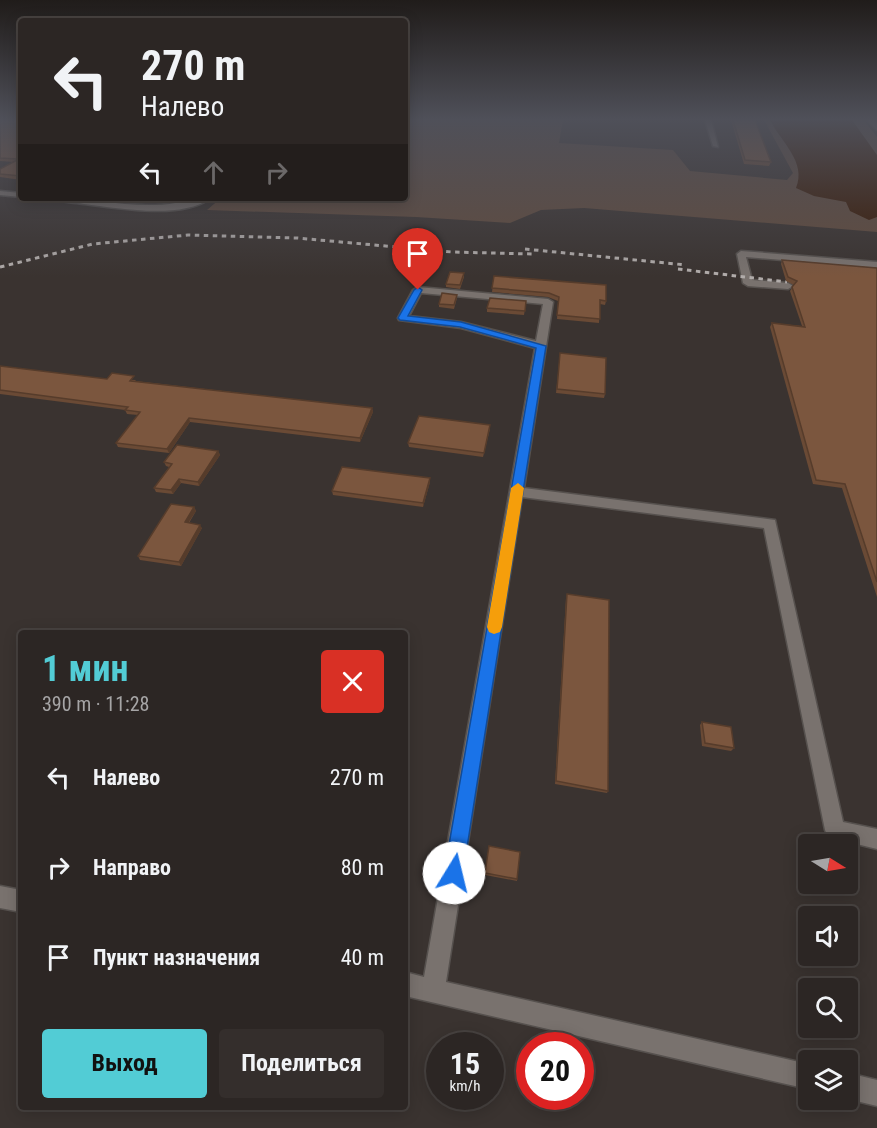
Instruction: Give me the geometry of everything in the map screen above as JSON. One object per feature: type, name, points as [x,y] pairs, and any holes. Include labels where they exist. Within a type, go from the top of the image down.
[{"type":"street","points":[[0,193],[18,195]]},
{"type":"street","points":[[89,201],[165,208],[200,201]]},
{"type":"street","points":[[788,286],[748,283],[741,254],[877,265]]},
{"type":"street","points":[[433,990],[549,302],[418,290],[403,318],[461,325],[541,346]]},
{"type":"street","points":[[517,492],[770,525],[835,830],[877,838]]},
{"type":"street","points":[[0,897],[18,900]]},
{"type":"street","points":[[408,985],[798,1075]]},
{"type":"street","points":[[858,1088],[877,1093]]},
{"type":"shaded area","points":[[408,173],[708,173],[787,180],[793,173],[877,173],[877,232],[584,208],[541,210],[510,223],[416,217],[207,210],[218,201],[408,201]]},
{"type":"shaded area","points":[[798,173],[877,173],[877,217],[869,220],[850,211],[846,202],[814,196],[796,188]]},
{"type":"building","points":[[18,173],[18,176],[0,174]]},
{"type":"building","points":[[782,260],[877,268],[877,582],[845,484],[816,480],[772,323],[805,327],[792,287],[797,281],[788,277]]},
{"type":"building","points":[[450,272],[464,273],[460,285],[446,284]]},
{"type":"building","points":[[494,276],[606,285],[606,301],[600,300],[600,319],[557,315],[559,297],[549,293],[492,288]]},
{"type":"building","points":[[442,293],[457,295],[454,305],[439,304]]},
{"type":"building","points":[[490,298],[526,301],[525,311],[487,308]]},
{"type":"building","points":[[560,353],[606,358],[605,394],[557,389]]},
{"type":"building","points":[[0,366],[107,379],[112,373],[134,376],[130,381],[372,408],[360,438],[189,418],[167,449],[116,443],[140,412],[125,410],[128,407],[0,390]]},
{"type":"building","points":[[419,416],[490,425],[484,453],[408,443]]},
{"type":"building","points":[[177,445],[218,451],[198,482],[179,479],[171,490],[154,488],[172,464],[164,462]]},
{"type":"building","points":[[342,467],[430,478],[423,503],[332,491]]},
{"type":"building","points":[[171,504],[194,507],[185,522],[200,525],[179,562],[138,556]]},
{"type":"building","points":[[567,594],[609,600],[608,791],[556,781]]},
{"type":"building","points":[[702,722],[731,727],[734,748],[705,743]]},
{"type":"building","points":[[489,846],[520,852],[517,879],[485,873]]},
{"type":"railway","points":[[0,267],[93,244],[188,235],[297,238],[452,252],[533,254]]},
{"type":"railway","points":[[525,249],[686,265]]},
{"type":"railway","points":[[678,269],[787,282]]},
{"type":"slow traffic","points":[[494,627],[518,488]]},
{"type":"route","points":[[418,290],[403,318],[461,325],[541,346],[454,873]]}]
